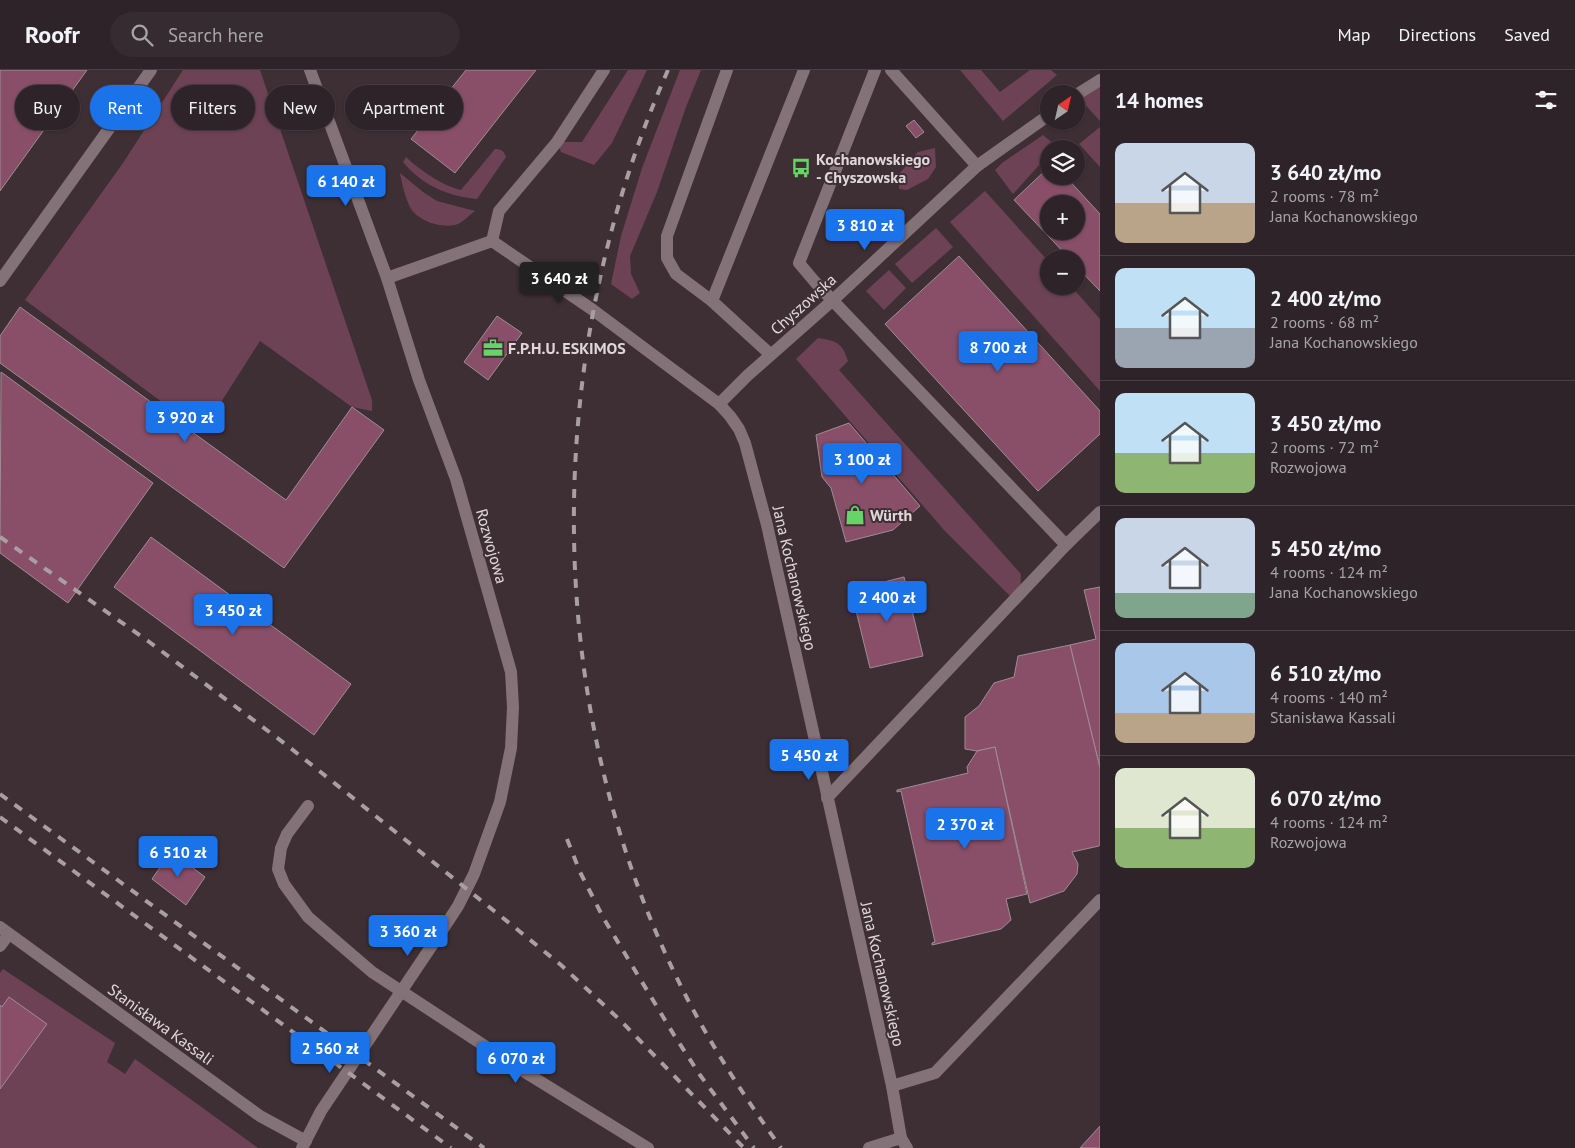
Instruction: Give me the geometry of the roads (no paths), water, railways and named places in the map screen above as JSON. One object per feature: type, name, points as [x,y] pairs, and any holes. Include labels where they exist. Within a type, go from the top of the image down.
[{"type":"street","points":[[0,281],[151,70]]},
{"type":"street","name":"Rozwojowa","points":[[304,1144],[322,1112],[380,1022],[402,992],[458,906],[477,866],[500,802],[511,748],[513,707],[511,672],[456,479],[419,380],[387,278],[310,70]]},
{"type":"street","points":[[387,278],[492,241],[499,211],[557,142],[604,70]]},
{"type":"street","points":[[728,70],[666,236],[667,258],[676,274],[712,301],[770,354]]},
{"type":"street","points":[[712,301],[804,70]]},
{"type":"street","points":[[875,70],[799,263],[1066,545]]},
{"type":"street","points":[[891,70],[977,166]]},
{"type":"street","points":[[1085,89],[1100,80]]},
{"type":"street","name":"Chyszowska","points":[[719,404],[770,354],[832,300],[977,166],[1040,121]]},
{"type":"street","name":"Jana Kochanowskiego","points":[[492,241],[593,310],[719,404],[739,429],[745,443],[767,525],[904,1143]]},
{"type":"street","points":[[827,798],[1066,545],[1100,512]]},
{"type":"street","points":[[308,806],[287,834],[281,848],[278,869],[284,884],[308,917],[372,972],[523,1071],[648,1148]]},
{"type":"street","points":[[892,1086],[935,1072],[1100,900]]},
{"type":"street","points":[[0,946],[4,930]]},
{"type":"street","name":"Stanisława Kassali","points":[[4,930],[260,1116],[304,1144]]},
{"type":"street","points":[[869,1148],[904,1143]]},
{"type":"railway","points":[[668,70],[627,178],[597,291],[580,406],[574,522],[580,638],[599,753],[630,865],[674,972],[698,1018],[724,1063],[781,1148]]},
{"type":"railway","points":[[0,537],[148,641],[288,746],[561,965],[620,1020],[744,1148]]},
{"type":"railway","points":[[0,794],[484,1148]]},
{"type":"railway","points":[[0,817],[451,1148]]},
{"type":"railway","points":[[567,839],[580,872],[604,919],[674,1035],[700,1075],[754,1148]]},
{"type":"place","name":"Kochanowskiego - Chyszowska","points":[[801,168]]},
{"type":"place","name":"F.P.H.U. ESKIMOS","points":[[493,348]]},
{"type":"place","name":"Würth","points":[[855,515]]}]
